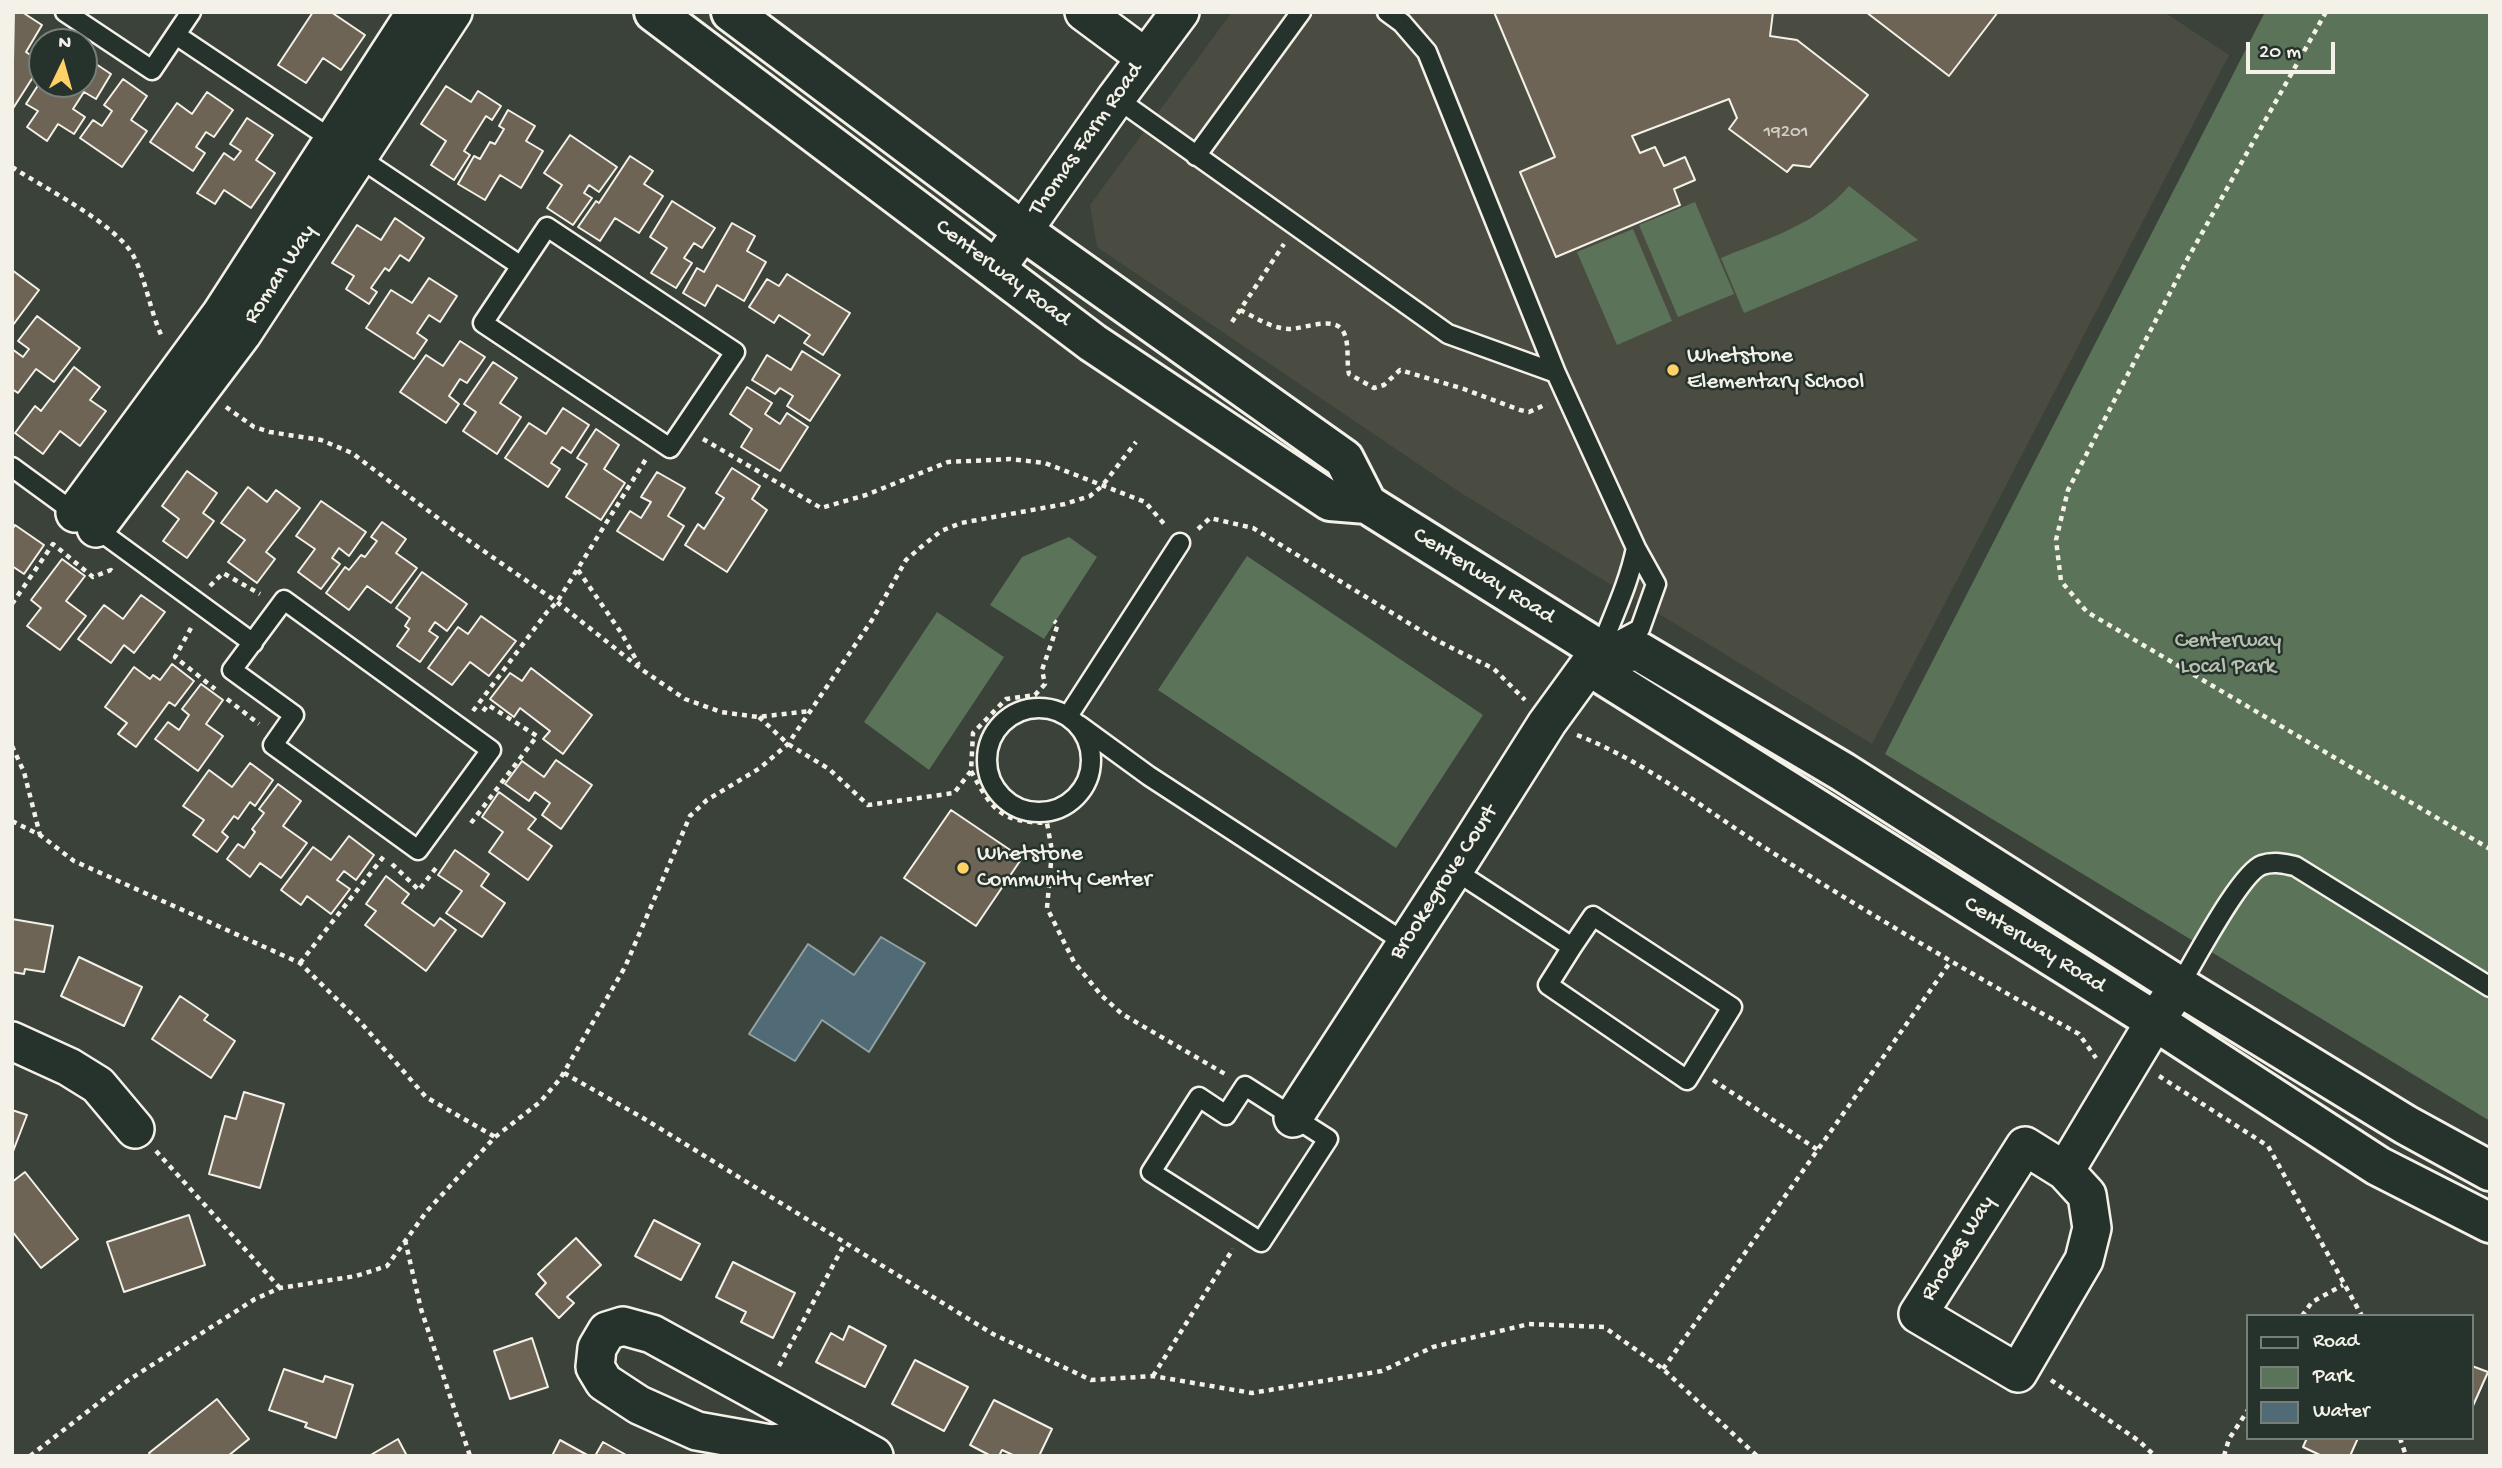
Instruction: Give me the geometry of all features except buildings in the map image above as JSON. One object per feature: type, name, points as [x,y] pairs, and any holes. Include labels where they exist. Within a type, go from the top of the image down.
[{"type":"street","name":"Roman Way","points":[[85,520],[242,334],[345,148],[416,12]]},
{"type":"street","name":"Roman Way","points":[[345,148],[453,12]]},
{"type":"street","name":"Centerway Road","points":[[654,12],[1093,342],[1330,500],[1367,504],[1600,650],[1640,652],[1843,772],[2179,986],[2406,1125],[2490,1171]]},
{"type":"street","name":"Centerway Road","points":[[731,12],[1023,231],[1345,459],[1367,504]]},
{"type":"street","points":[[1084,12],[1146,58]]},
{"type":"street","name":"Thomas Farm Road","points":[[996,270],[1116,98],[1180,12]]},
{"type":"street","name":"Centerway Road","points":[[1600,650],[1605,676],[2155,1021],[2378,1166],[2490,1223]]},
{"type":"street","name":"Brookegrove Court","points":[[1293,1118],[1547,723],[1600,650]]},
{"type":"street","points":[[2065,1171],[2179,986]]},
{"type":"street","points":[[12,1041],[69,1067],[98,1085],[135,1129]]},
{"type":"street","name":"Rhodes Way","points":[[2025,1146],[2065,1171],[2087,1195],[2092,1228],[2084,1260],[2018,1373],[1918,1314],[2025,1146]]},
{"type":"street","points":[[842,1438],[770,1444],[697,1431],[639,1405],[604,1382],[595,1367],[597,1348],[607,1331],[623,1326],[652,1334],[842,1438],[874,1456]]},
{"type":"lane","points":[[65,12],[152,70],[191,12]]},
{"type":"lane","points":[[1196,156],[1301,12]]},
{"type":"lane","points":[[1387,12],[1402,23],[1427,52],[1556,373],[1636,548],[1656,584],[1640,629],[1600,650]]},
{"type":"lane","points":[[176,36],[521,266]]},
{"type":"lane","points":[[1116,98],[1448,334],[1556,373]]},
{"type":"lane","points":[[547,227],[735,352],[684,428],[670,448],[482,323],[547,227]]},
{"type":"lane","points":[[12,467],[253,643]]},
{"type":"lane","points":[[1074,720],[1180,543]]},
{"type":"lane","points":[[1600,650],[1630,577],[1636,548]]},
{"type":"lane","points":[[284,600],[491,750],[418,850],[273,745],[294,715],[232,670],[253,643],[284,600]]},
{"type":"lane","points":[[1074,720],[1091,748],[1092,762],[1082,791],[1058,810],[1045,812],[1014,806],[1000,796],[986,764],[988,746],[996,729],[1012,715],[1023,710],[1058,710],[1074,720],[1149,776],[1407,944]]},
{"type":"lane","points":[[2179,986],[2242,882],[2260,865],[2278,863],[2295,866],[2490,987]]},
{"type":"lane","points":[[1454,870],[1572,947]]},
{"type":"lane","points":[[1593,916],[1732,1007],[1687,1080],[1548,985],[1572,947],[1593,916]]},
{"type":"lane","points":[[1245,1086],[1328,1139],[1261,1242],[1151,1172],[1199,1097],[1226,1115],[1245,1086]]},
{"type":"path","points":[[2326,12],[2188,258],[2068,490],[2056,540],[2061,582],[2087,611],[2490,849]]},
{"type":"path","points":[[12,166],[103,225],[121,240],[133,255],[156,325],[169,350]]},
{"type":"path","points":[[1232,322],[1295,227]]},
{"type":"path","points":[[1240,310],[1275,328],[1292,329],[1335,324],[1342,329],[1346,340],[1349,374],[1374,388],[1384,385],[1400,370],[1530,412],[1566,395]]},
{"type":"path","points":[[219,401],[254,427],[321,440],[352,453],[685,699],[721,712],[758,717],[810,711]]},
{"type":"path","points":[[684,428],[821,508],[866,495],[948,462],[1010,459],[1045,463],[1145,502],[1180,543],[1210,519],[1252,528],[1438,641],[1494,669],[1547,723],[1609,747],[1895,929],[2079,1034],[2116,1086],[2161,1076],[2268,1146],[2361,1314]]},
{"type":"path","points":[[473,712],[557,602],[657,440]]},
{"type":"path","points":[[30,1456],[127,1381],[255,1299],[281,1288],[374,1271],[387,1266],[427,1211],[495,1137],[540,1102],[565,1073],[625,967],[690,816],[707,800],[760,768],[788,744],[872,620],[906,561],[941,531],[961,523],[1065,504],[1090,496],[1102,486],[1136,442]]},
{"type":"path","points":[[12,604],[53,544],[93,577],[111,570],[121,577]]},
{"type":"path","points":[[578,570],[622,634],[641,668]]},
{"type":"path","points":[[210,586],[223,573],[264,596]]},
{"type":"path","points":[[1054,621],[1058,624],[1042,670],[1045,684],[1035,695],[1006,699],[988,715],[973,733],[971,771],[987,801],[1005,816],[1025,822],[1047,824],[1052,851],[1047,908],[1074,962],[1101,995],[1122,1014],[1245,1086]]},
{"type":"path","points":[[182,622],[192,629],[175,657],[216,690]]},
{"type":"path","points":[[227,699],[268,732]]},
{"type":"path","points":[[461,704],[480,716],[488,705],[537,736],[470,824]]},
{"type":"path","points":[[758,717],[788,744],[829,769],[868,805],[954,793],[971,771]]},
{"type":"path","points":[[12,746],[24,772],[40,835]]},
{"type":"path","points":[[12,821],[40,835],[74,861],[300,962],[362,1024],[426,1097],[495,1137]]},
{"type":"path","points":[[380,851],[419,890],[444,857]]},
{"type":"path","points":[[300,962],[384,856]]},
{"type":"path","points":[[1663,1369],[1951,961]]},
{"type":"path","points":[[1695,1068],[1818,1150]]},
{"type":"path","points":[[565,1073],[643,1118],[993,1334],[1091,1380],[1153,1376],[1252,1393],[1382,1371],[1433,1347],[1529,1324],[1604,1327],[1663,1369],[1758,1456]]},
{"type":"path","points":[[135,1129],[281,1288]]},
{"type":"path","points":[[1153,1376],[1244,1231]]},
{"type":"path","points":[[405,1240],[422,1309],[470,1456]]},
{"type":"path","points":[[763,1395],[845,1244]]},
{"type":"path","points":[[2303,1314],[2312,1302],[2343,1285]]},
{"type":"path","points":[[2024,1362],[2139,1441],[2155,1456]]},
{"type":"path","points":[[2224,1456],[2229,1439],[2246,1413]]},
{"type":"shaded area","name":"Whetstone Elementary School","points":[[1232,12],[2164,12],[2229,55],[1872,744],[1461,493],[1097,247],[1090,205]]},
{"type":"green space","name":"Centerway Local Park","points":[[2265,12],[2490,12],[2490,1121],[1885,754]]},
{"type":"green space","points":[[1849,186],[1918,240],[1744,313],[1721,258],[1806,221],[1836,200]]},
{"type":"green space","points":[[1695,202],[1734,294],[1678,317],[1639,225]]},
{"type":"green space","points":[[1633,229],[1672,321],[1617,345],[1577,252]]},
{"type":"green space","points":[[1069,537],[1097,557],[1044,639],[990,605],[1022,557]]},
{"type":"green space","points":[[1247,556],[1483,715],[1396,848],[1158,690]]},
{"type":"green space","points":[[937,612],[1004,657],[929,770],[864,722]]},
{"type":"water","points":[[881,937],[925,963],[869,1052],[822,1020],[795,1061],[749,1034],[808,944],[854,975]]},
{"type":"place","name":"Whetstone Elementary School","points":[[1673,370]]},
{"type":"place","name":"Whetstone Community Center","points":[[963,868]]}]
